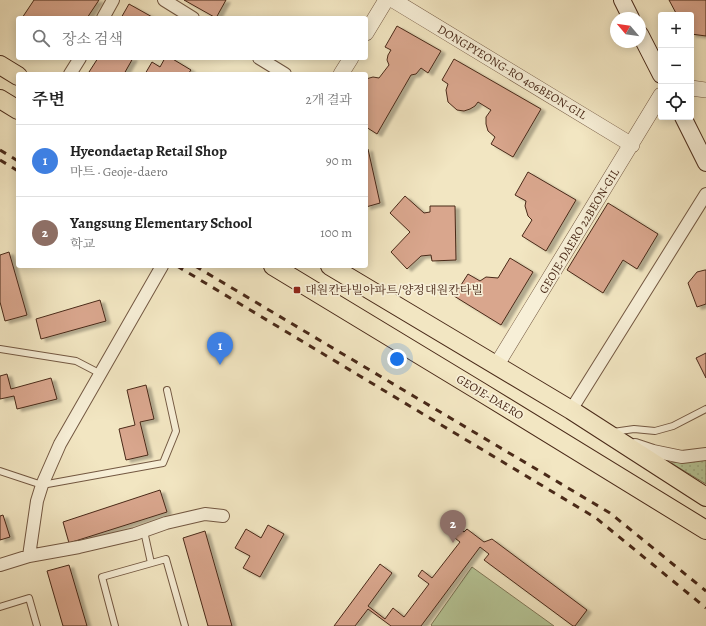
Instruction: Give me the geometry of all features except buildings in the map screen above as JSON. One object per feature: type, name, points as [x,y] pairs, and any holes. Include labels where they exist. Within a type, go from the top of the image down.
[{"type":"main road","points":[[622,0],[628,12]]},
{"type":"main road","points":[[646,46],[658,69]]},
{"type":"main road","points":[[0,65],[16,75]]},
{"type":"main road","points":[[0,99],[16,109]]},
{"type":"main road","points":[[684,120],[706,163]]},
{"type":"main road","name":"GEOJE-DAERO","points":[[276,268],[706,530]]},
{"type":"main road","points":[[333,268],[571,410],[706,497]]},
{"type":"street","points":[[104,16],[113,0]]},
{"type":"street","points":[[164,0],[190,16]]},
{"type":"street","points":[[368,30],[386,0]]},
{"type":"street","name":"DONGPYEONG-RO 406BEON-GIL","points":[[393,0],[632,145]]},
{"type":"street","points":[[71,72],[79,60]]},
{"type":"street","points":[[262,60],[282,72]]},
{"type":"street","points":[[342,72],[350,60]]},
{"type":"street","points":[[694,88],[706,90]]},
{"type":"street","name":"GEOJE-DAERO 22BEON-GIL","points":[[496,366],[658,100]]},
{"type":"street","points":[[571,410],[706,194]]},
{"type":"street","points":[[29,556],[37,501],[42,485],[60,444],[161,268]]},
{"type":"street","points":[[612,436],[653,451],[682,457],[706,454]]},
{"type":"street","points":[[0,565],[29,556],[79,547],[144,531],[166,523],[204,514],[223,516]]},
{"type":"lane","points":[[0,349],[76,361],[101,374]]},
{"type":"lane","points":[[0,471],[42,485],[163,463],[176,431],[167,390]]},
{"type":"lane","points":[[612,436],[634,429],[655,431],[673,426],[706,409]]},
{"type":"lane","points":[[144,531],[151,563]]},
{"type":"lane","points":[[115,626],[102,577],[166,559],[185,626]]},
{"type":"lane","points":[[0,607],[29,598],[37,626]]},
{"type":"green space","points":[[706,459],[706,484],[671,463]]},
{"type":"green space","points":[[472,567],[554,626],[432,626],[431,625]]},
{"type":"railway","points":[[0,150],[16,160]]},
{"type":"railway","points":[[0,160],[16,170]]},
{"type":"railway","points":[[180,268],[596,518],[706,608]]},
{"type":"railway","points":[[198,268],[610,513],[706,591]]},
{"type":"place","name":"대원칸타빌아파트/양정대원칸타빌","points":[[297,290]]},
{"type":"place","name":"Hyeondaetap Retail Shop","points":[[220,365]]},
{"type":"place","name":"Yangsung Elementary School","points":[[453,543]]}]
